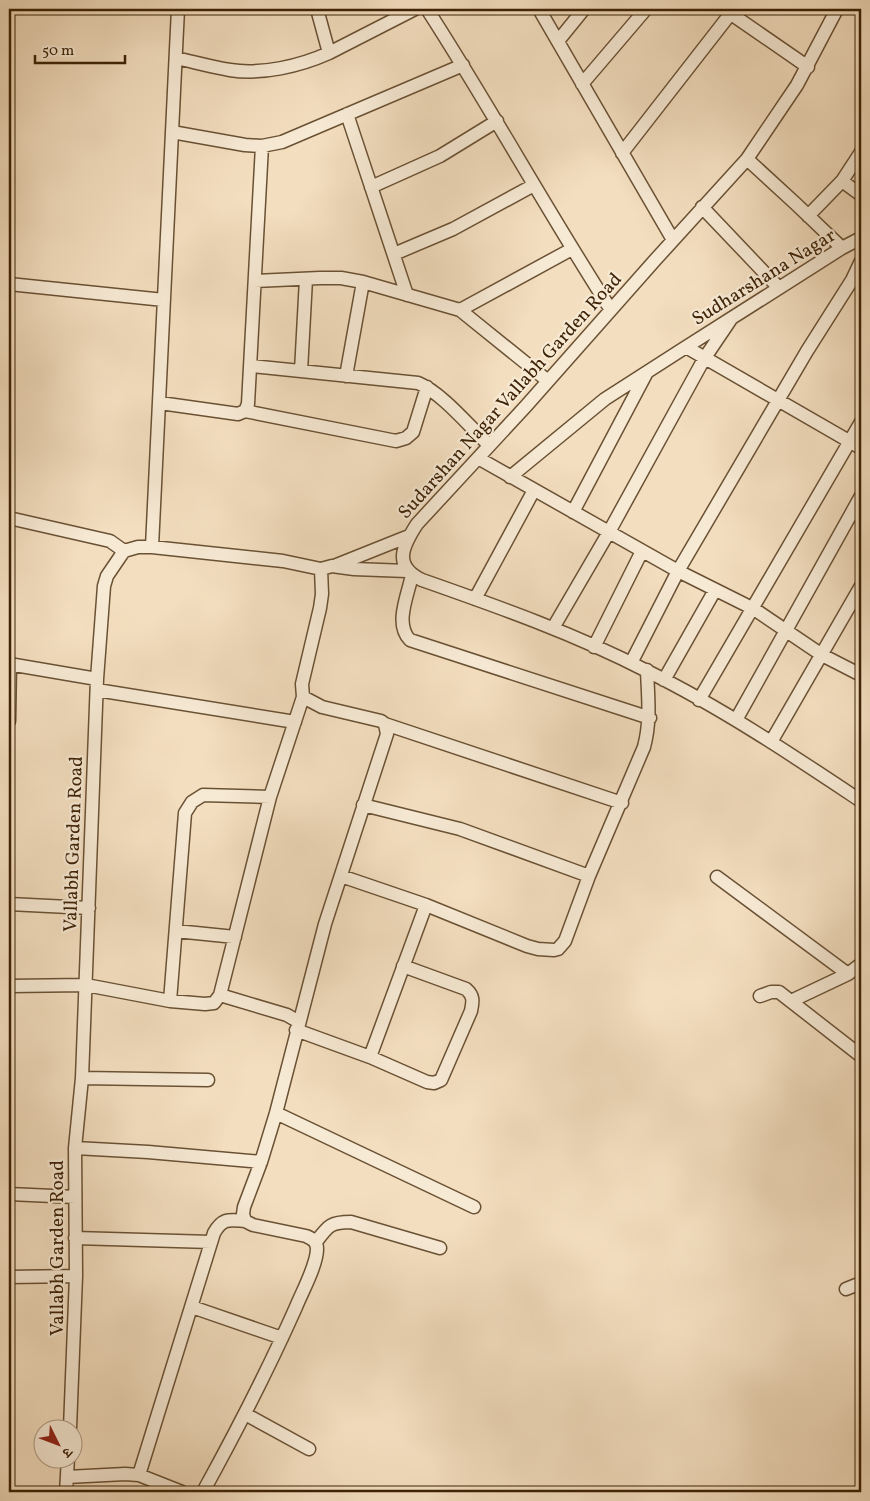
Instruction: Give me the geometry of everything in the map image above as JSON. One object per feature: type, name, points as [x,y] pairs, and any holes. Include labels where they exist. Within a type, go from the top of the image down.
[{"type":"street","points":[[152,547],[178,9]]},
{"type":"street","points":[[317,9],[329,53]]},
{"type":"street","points":[[176,58],[230,70],[251,71],[282,67],[318,58],[416,9]]},
{"type":"street","points":[[427,9],[463,65],[572,249],[611,310]]},
{"type":"street","points":[[539,9],[673,240]]},
{"type":"street","points":[[558,41],[584,9]]},
{"type":"street","points":[[582,84],[646,9]]},
{"type":"street","name":"Sudarshan Nagar Vallabh Garden Road","points":[[650,718],[410,640],[404,635],[402,628],[402,617],[410,573],[403,559],[404,549],[409,536],[417,524],[702,207],[747,160],[808,67],[837,9]]},
{"type":"street","points":[[622,153],[727,11],[808,67]]},
{"type":"street","points":[[172,132],[245,145],[262,146],[282,142],[463,65]]},
{"type":"street","points":[[347,114],[407,295]]},
{"type":"street","points":[[371,187],[440,156],[496,122]]},
{"type":"street","points":[[245,411],[248,404],[251,366],[262,146]]},
{"type":"street","points":[[808,216],[842,181],[861,152]]},
{"type":"street","points":[[747,160],[842,248]]},
{"type":"street","points":[[842,181],[861,196]]},
{"type":"street","points":[[394,254],[453,229],[534,185]]},
{"type":"street","points":[[702,207],[779,288]]},
{"type":"street","name":"Sudharshana Nagar","points":[[510,477],[604,399],[842,248],[861,238]]},
{"type":"street","points":[[460,310],[572,249]]},
{"type":"street","points":[[631,663],[678,571],[777,401],[852,280],[861,261]]},
{"type":"street","points":[[255,281],[341,278],[363,282],[460,310],[548,380]]},
{"type":"street","points":[[302,371],[306,279]]},
{"type":"street","points":[[346,376],[363,282]]},
{"type":"street","points":[[9,284],[164,300]]},
{"type":"street","points":[[553,628],[609,532],[704,359],[731,318]]},
{"type":"street","points":[[686,347],[861,448]]},
{"type":"street","points":[[251,366],[418,383],[427,387],[489,446]]},
{"type":"street","points":[[573,512],[647,371]]},
{"type":"street","points":[[160,403],[228,414],[238,414],[245,411],[383,440],[396,441],[406,438],[413,432],[427,387]]},
{"type":"street","points":[[699,700],[754,610],[861,422]]},
{"type":"street","points":[[478,458],[678,571],[754,610],[822,655],[861,675]]},
{"type":"street","points":[[475,599],[534,490]]},
{"type":"street","points":[[736,720],[861,496]]},
{"type":"street","points":[[9,518],[110,541],[124,551],[138,547],[152,547],[283,561],[327,568],[410,573],[553,628],[647,670],[736,720],[861,802]]},
{"type":"street","points":[[327,568],[409,536]]},
{"type":"street","name":"Vallabh Garden Road","points":[[70,1418],[76,1276],[75,1148],[82,1078],[90,908],[97,684],[104,586],[107,576],[124,551]]},
{"type":"street","points":[[594,647],[642,551]]},
{"type":"street","points":[[9,986],[86,985],[170,1001],[214,1003],[220,995],[270,797],[304,697],[302,684],[327,568]]},
{"type":"street","points":[[771,742],[861,586]]},
{"type":"street","points":[[664,680],[715,590]]},
{"type":"street","points":[[9,721],[9,664],[97,684],[295,722]]},
{"type":"street","points":[[341,876],[426,905],[527,946],[538,949],[554,950],[558,948],[565,941],[589,876],[622,804],[644,747],[650,718],[647,670]]},
{"type":"street","points":[[304,697],[322,707],[374,719],[622,804]]},
{"type":"street","points":[[245,1221],[244,1207],[261,1162],[276,1113],[325,924],[387,734],[385,724]]},
{"type":"street","points":[[170,1001],[185,813],[192,802],[204,795],[270,797]]},
{"type":"street","points":[[363,805],[460,829],[589,876]]},
{"type":"street","points":[[717,877],[848,974]]},
{"type":"street","points":[[9,904],[90,908]]},
{"type":"street","points":[[370,1057],[426,905]]},
{"type":"street","points":[[176,931],[235,937]]},
{"type":"street","points":[[792,1001],[848,974],[861,964]]},
{"type":"street","points":[[220,995],[287,1015],[298,1026],[434,1084],[441,1080],[471,1011],[472,994],[403,966]]},
{"type":"street","points":[[760,996],[775,991],[792,1001],[861,1056]]},
{"type":"street","points":[[82,1078],[208,1080]]},
{"type":"street","points":[[276,1113],[474,1207]]},
{"type":"street","points":[[75,1148],[261,1162]]},
{"type":"street","points":[[9,1194],[75,1197]]},
{"type":"street","points":[[139,1475],[219,1225],[227,1220],[245,1221],[253,1225],[306,1236],[316,1242]]},
{"type":"street","points":[[203,1492],[245,1414],[282,1338],[308,1280],[317,1253],[316,1242],[327,1228],[337,1222],[351,1222],[440,1248]]},
{"type":"street","points":[[75,1238],[212,1242]]},
{"type":"street","points":[[9,1277],[76,1276]]},
{"type":"street","points":[[846,1289],[861,1283]]},
{"type":"street","points":[[192,1307],[282,1338]]},
{"type":"street","points":[[245,1414],[309,1449]]},
{"type":"street","points":[[66,1492],[67,1468]]},
{"type":"street","points":[[67,1477],[139,1475],[182,1492]]}]
